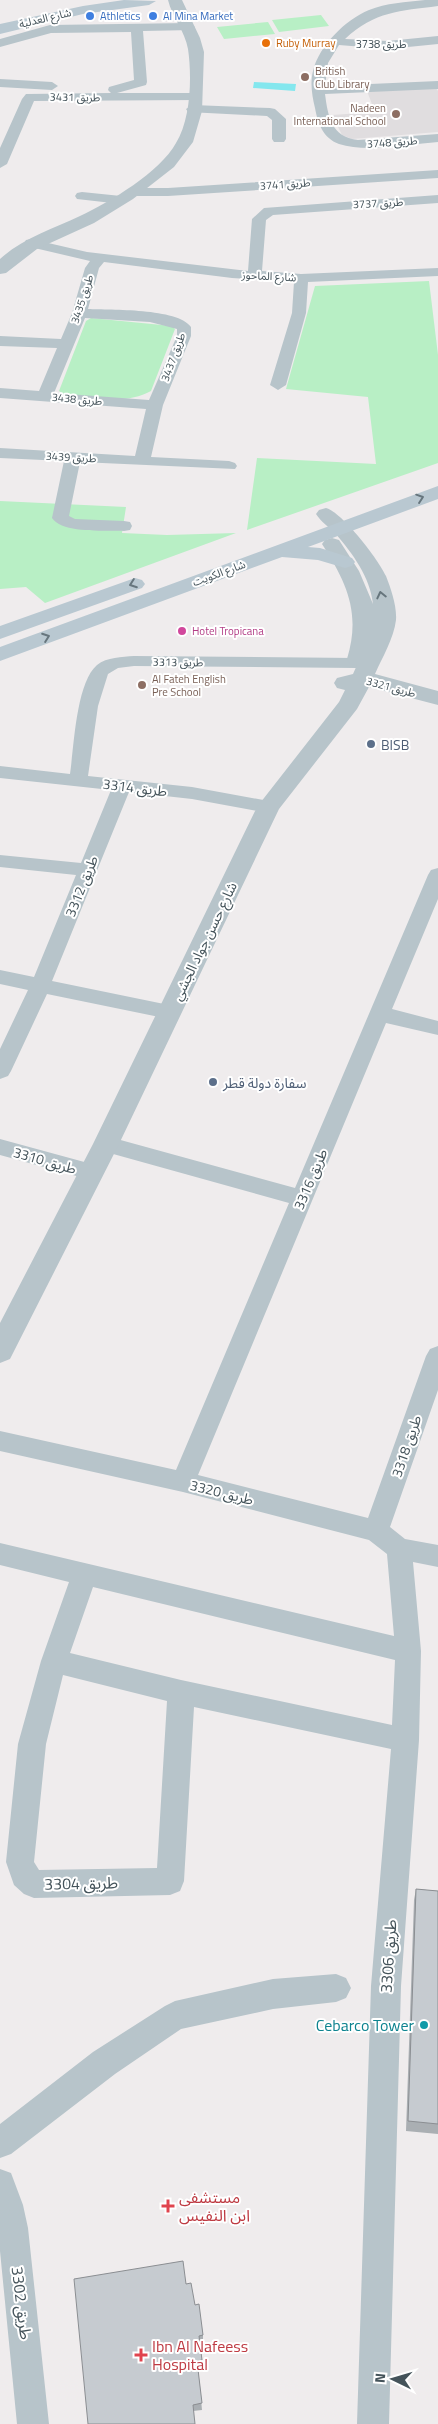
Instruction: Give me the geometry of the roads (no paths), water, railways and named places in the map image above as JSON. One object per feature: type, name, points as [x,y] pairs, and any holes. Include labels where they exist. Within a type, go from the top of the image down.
[{"type":"main road","name":"شارع العدلية","points":[[0,22],[101,0]]},
{"type":"main road","name":"شارع العدلية","points":[[0,29],[83,10],[155,1]]},
{"type":"main road","name":"شارع الكويت","points":[[0,654],[267,555],[334,534],[438,475]]},
{"type":"main road","points":[[267,555],[308,552],[332,557],[334,534],[360,530],[386,510],[438,492]]},
{"type":"main road","name":"شارع الكويت","points":[[0,633],[334,534]]},
{"type":"street","points":[[0,269],[11,258],[43,238],[87,219],[126,196],[175,155],[184,144],[188,136],[194,102],[196,54],[188,27],[175,0]]},
{"type":"street","points":[[155,1],[188,27]]},
{"type":"street","points":[[438,2],[375,13],[348,27],[320,67],[319,90],[438,84]]},
{"type":"street","points":[[0,42],[50,29],[188,27]]},
{"type":"street","points":[[0,164],[25,108],[40,101],[59,98],[114,96],[141,82],[137,28]]},
{"type":"street","name":"طريق 3738","points":[[337,41],[366,46],[432,41],[438,54]]},
{"type":"street","points":[[0,83],[114,96],[194,102],[270,112],[279,119],[278,139]]},
{"type":"street","name":"طريق 3748","points":[[319,90],[326,128],[332,135],[346,142],[368,144],[438,138]]},
{"type":"street","name":"طريق 3741","points":[[82,196],[126,196],[438,174]]},
{"type":"street","points":[[309,182],[317,206]]},
{"type":"street","name":"طريق 3737","points":[[255,275],[260,218],[263,214],[277,209],[438,199]]},
{"type":"street","name":"شارع الماحوز","points":[[43,238],[58,237],[66,244],[102,256]]},
{"type":"street","name":"شارع الماحوز","points":[[43,238],[76,254],[102,256],[191,270],[301,278],[438,272]]},
{"type":"street","name":"طريق 3435","points":[[45,396],[79,313],[90,273],[102,256]]},
{"type":"street","points":[[278,385],[299,313],[301,278]]},
{"type":"street","name":"طريق 3437","points":[[79,313],[164,319],[184,327],[184,336],[155,405],[142,460]]},
{"type":"street","points":[[0,341],[66,344]]},
{"type":"street","name":"طريق 3438","points":[[0,393],[155,405]]},
{"type":"street","name":"طريق 3439","points":[[0,453],[229,466]]},
{"type":"street","points":[[73,456],[60,518],[72,524],[124,526]]},
{"type":"street","name":"شارع حسن جواد الجشي","points":[[0,1351],[106,1144],[269,807],[315,746],[355,680],[386,621],[382,594],[375,574],[334,534]]},
{"type":"street","name":"شارع حسن جواد الجشي","points":[[334,534],[357,584],[364,612],[364,644],[355,680]]},
{"type":"street","points":[[386,621],[390,668],[401,682],[418,695]]},
{"type":"street","name":"طريق 3313","points":[[78,780],[93,684],[102,670],[109,665],[134,661],[355,680]]},
{"type":"street","points":[[355,680],[377,695],[418,695]]},
{"type":"street","name":"طريق 3314","points":[[0,772],[192,793],[269,807]]},
{"type":"street","name":"طريق 3312","points":[[0,1071],[40,986],[122,786]]},
{"type":"street","points":[[0,861],[87,870]]},
{"type":"street","name":"طريق 3316","points":[[183,1482],[438,875]]},
{"type":"street","points":[[0,977],[169,1012]]},
{"type":"street","points":[[380,1014],[438,1028]]},
{"type":"street","points":[[106,1144],[302,1198]]},
{"type":"street","name":"طريق 3310","points":[[0,1147],[90,1172]]},
{"type":"street","name":"طريق 3318","points":[[376,1531],[437,1359]]},
{"type":"street","name":"طريق 3320","points":[[0,1440],[183,1482],[376,1531],[399,1548],[438,1556]]},
{"type":"street","name":"طريق 3306","points":[[373,2424],[386,1986],[405,1740],[408,1651],[399,1548]]},
{"type":"street","points":[[0,1554],[408,1651]]},
{"type":"street","name":"طريق 3304","points":[[85,1574],[54,1661],[32,1744],[20,1862],[24,1875],[34,1884],[170,1881],[181,1692]]},
{"type":"street","points":[[54,1661],[181,1692],[405,1740]]},
{"type":"street","points":[[0,2143],[104,2063],[175,2016],[273,1994],[336,1988]]},
{"type":"street","name":"طريق 3302","points":[[0,2184],[8,2200],[15,2244],[28,2353],[32,2424]]},
{"type":"water","points":[[254,82],[296,84],[295,91],[253,88]]},
{"type":"place","name":"Athletics","points":[[90,16]]},
{"type":"place","name":"Al Mina Market","points":[[153,16]]},
{"type":"place","name":"Ruby Murray","points":[[266,43]]},
{"type":"place","name":"British Club Library","points":[[305,77]]},
{"type":"place","name":"Nadeen International School","points":[[396,114]]},
{"type":"place","name":"Hotel Tropicana","points":[[182,631]]},
{"type":"place","name":"Al Fateh English Pre School","points":[[142,685]]},
{"type":"place","name":"BISB","points":[[371,744]]},
{"type":"place","name":"سفارة دولة قطر","points":[[213,1082]]},
{"type":"place","name":"Cebarco Tower","points":[[424,2025]]},
{"type":"place","name":"مستشفى ابن النفيس","points":[[168,2206]]},
{"type":"place","name":"Ibn Al Nafeess Hospital","points":[[141,2355]]}]
